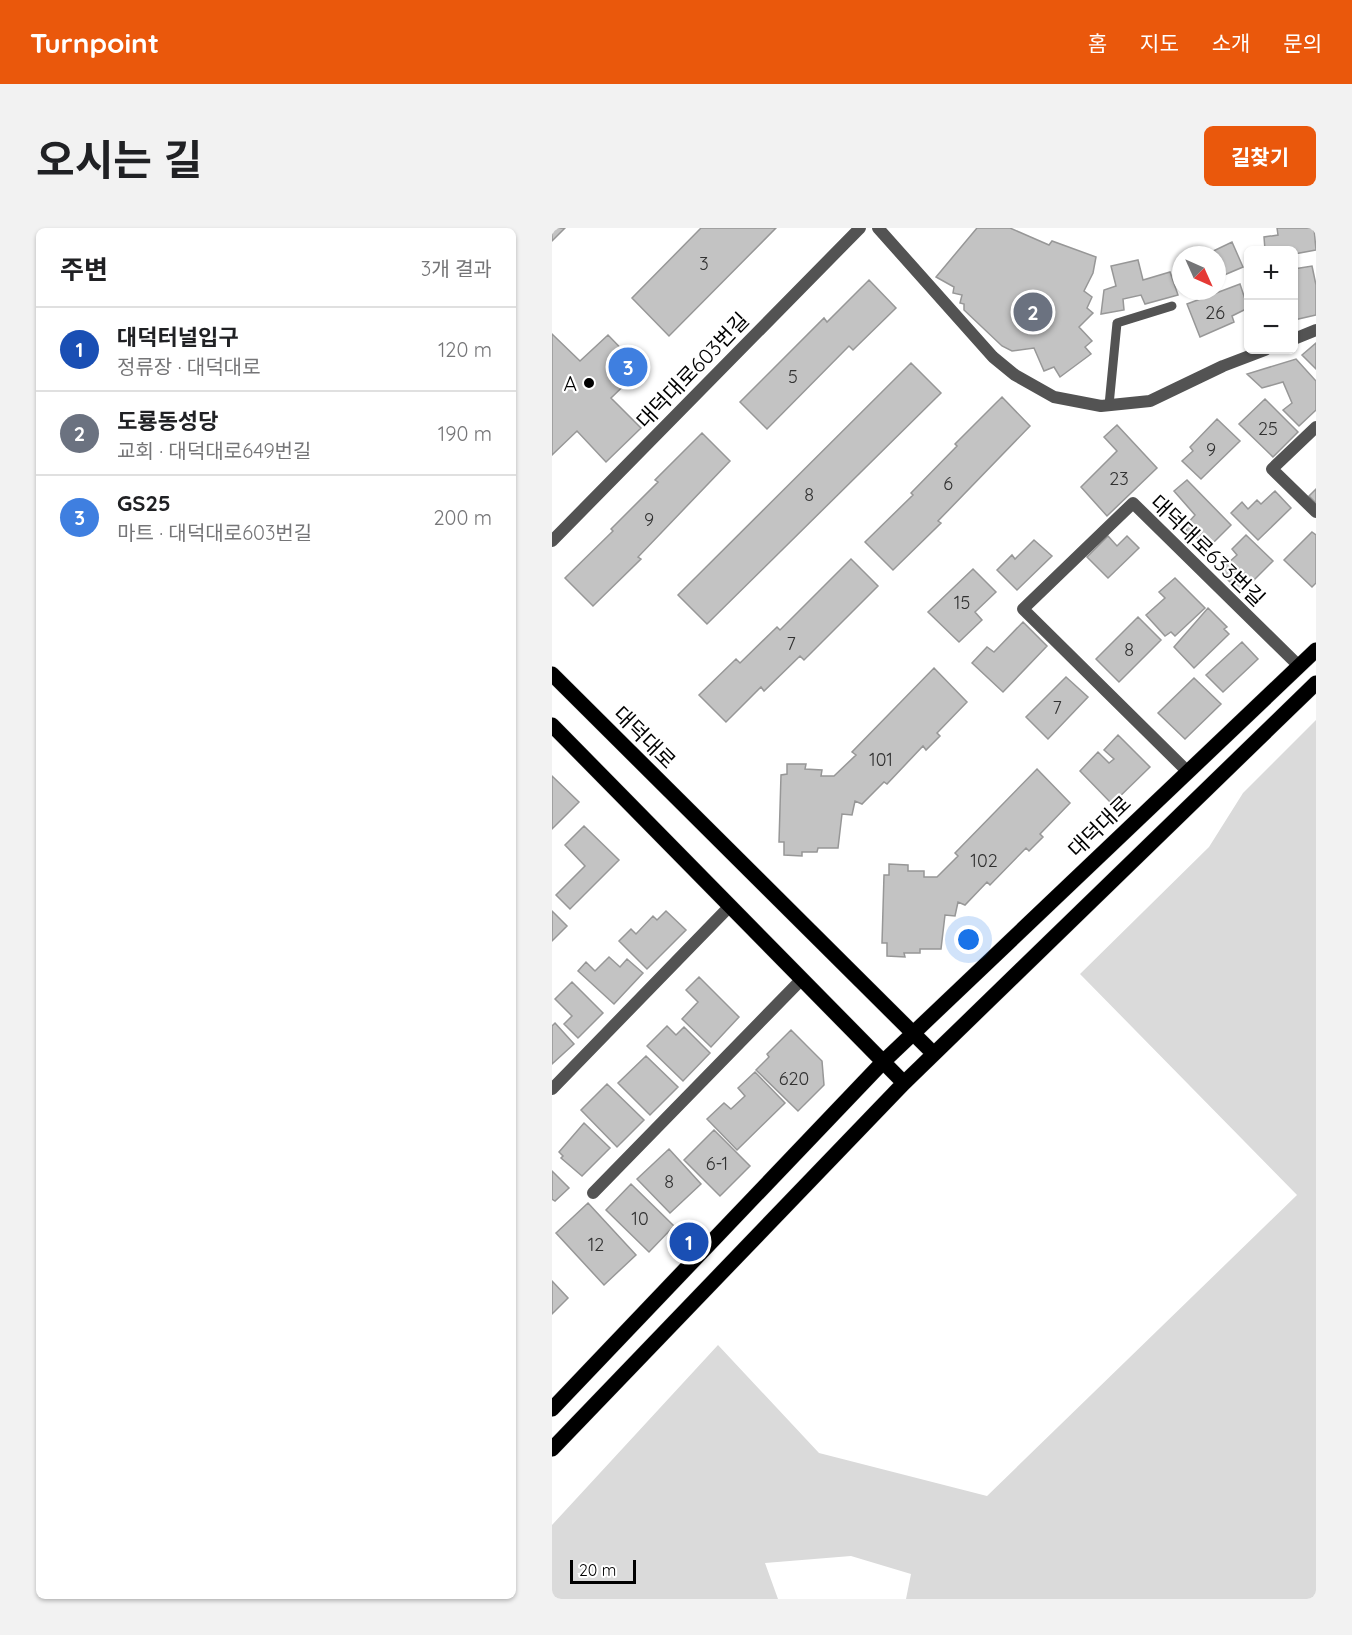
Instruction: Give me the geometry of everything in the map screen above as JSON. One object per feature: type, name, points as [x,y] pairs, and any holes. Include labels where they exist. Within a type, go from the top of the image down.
[{"type":"main road","name":"대덕대로","points":[[552,1409],[912,1033],[1316,650]]},
{"type":"main road","name":"대덕대로","points":[[552,674],[933,1053]]},
{"type":"main road","points":[[552,1449],[903,1083],[1316,683]]},
{"type":"main road","points":[[554,731],[903,1083]]},
{"type":"street","name":"대덕대로603번길","points":[[552,541],[860,228]]},
{"type":"street","points":[[878,228],[993,357],[1015,375],[1054,397],[1109,405],[1150,401],[1223,366],[1254,354]]},
{"type":"street","points":[[1298,337],[1316,330]]},
{"type":"street","points":[[1316,427],[1272,469],[1316,512]]},
{"type":"street","name":"대덕대로633번길","points":[[1187,771],[1023,609],[1133,503],[1298,665]]},
{"type":"street","points":[[552,1089],[730,906]]},
{"type":"street","points":[[593,1193],[802,979]]},
{"type":"lane","points":[[1109,405],[1117,323],[1172,306]]},
{"type":"shaded area","points":[[1316,720],[1316,1599],[906,1599],[911,1574],[851,1556],[765,1563],[778,1599],[552,1599],[552,1525],[718,1345],[819,1453],[987,1496],[1297,1195],[1080,974],[1209,847],[1243,793]]},
{"type":"building","points":[[552,228],[565,228],[552,241]]},
{"type":"building","points":[[701,228],[776,228],[669,336],[632,298]]},
{"type":"building","points":[[977,228],[1010,228],[1049,245],[1052,241],[1096,257],[1093,273],[1084,291],[1092,297],[1087,308],[1093,313],[1079,327],[1092,341],[1085,347],[1091,354],[1060,377],[1054,367],[1044,371],[1034,348],[1012,351],[1002,346],[964,310],[964,304],[960,303],[962,295],[953,293],[954,287],[936,277]]},
{"type":"building","points":[[1277,228],[1314,228],[1316,250],[1298,253],[1298,246],[1265,246],[1264,237],[1278,235]]},
{"type":"building","points":[[1232,242],[1243,267],[1226,274],[1226,246],[1224,246]]},
{"type":"building","points":[[1138,260],[1143,280],[1170,272],[1172,297],[1145,304],[1141,295],[1123,299],[1124,310],[1101,314],[1104,290],[1116,286],[1111,266]]},
{"type":"building","points":[[1312,266],[1316,285],[1316,315],[1298,319],[1298,300],[1298,268]]},
{"type":"building","points":[[869,280],[896,308],[853,350],[849,346],[767,429],[740,402],[824,318],[827,322]]},
{"type":"building","points":[[1240,284],[1244,296],[1244,310],[1232,316],[1234,322],[1200,337],[1187,304],[1198,300],[1226,300],[1226,289]]},
{"type":"building","name":"A","points":[[552,334],[580,361],[608,335],[641,369],[611,398],[641,428],[606,462],[577,431],[552,455]]},
{"type":"building","points":[[1316,343],[1316,369],[1302,355]]},
{"type":"building","points":[[1296,359],[1316,381],[1316,410],[1299,426],[1283,410],[1292,403],[1283,382],[1262,388],[1247,374]]},
{"type":"building","points":[[911,363],[941,393],[707,624],[678,595]]},
{"type":"building","points":[[1002,397],[1030,426],[938,521],[941,523],[893,570],[865,542],[913,495],[911,493],[957,446],[955,444]]},
{"type":"building","points":[[1265,399],[1298,432],[1273,457],[1239,424]]},
{"type":"building","points":[[1217,419],[1240,441],[1201,479],[1182,461],[1193,451],[1190,447]]},
{"type":"building","points":[[1117,425],[1157,468],[1107,516],[1081,487],[1117,451],[1104,437]]},
{"type":"building","points":[[702,433],[730,461],[638,557],[641,559],[593,606],[565,578],[613,531],[611,529],[658,482],[655,480]]},
{"type":"building","points":[[1187,480],[1231,525],[1207,549],[1197,538],[1187,535],[1186,525],[1195,515],[1174,491]]},
{"type":"building","points":[[1316,489],[1316,503],[1309,496]]},
{"type":"building","points":[[1275,491],[1291,508],[1258,540],[1231,513],[1242,502],[1248,509],[1257,500],[1261,504]]},
{"type":"building","points":[[1312,532],[1316,535],[1316,583],[1312,587],[1284,560]]},
{"type":"building","points":[[1246,535],[1273,561],[1241,593],[1219,571],[1237,555],[1232,549]]},
{"type":"building","points":[[1108,536],[1117,546],[1127,536],[1139,548],[1108,578],[1087,557]]},
{"type":"building","points":[[1034,540],[1052,556],[1017,590],[997,570],[1012,555],[1015,559]]},
{"type":"building","points":[[851,559],[878,586],[804,660],[800,656],[764,691],[761,687],[726,722],[699,695],[736,659],[740,663],[777,627],[780,630]]},
{"type":"building","points":[[973,569],[996,592],[975,612],[982,620],[959,642],[928,612]]},
{"type":"building","points":[[1175,578],[1205,608],[1175,636],[1171,632],[1165,636],[1146,615],[1165,598],[1159,592]]},
{"type":"building","points":[[1208,608],[1227,627],[1224,629],[1229,634],[1194,668],[1174,647]]},
{"type":"building","points":[[1138,617],[1161,640],[1119,682],[1096,659]]},
{"type":"building","points":[[1023,622],[1047,646],[1003,692],[972,663],[987,647],[994,652]]},
{"type":"building","points":[[1242,642],[1258,659],[1223,692],[1206,675]]},
{"type":"building","points":[[934,668],[967,702],[937,733],[940,736],[926,750],[923,746],[887,784],[884,782],[862,804],[855,801],[852,815],[842,814],[838,848],[818,848],[817,852],[802,852],[802,856],[784,855],[784,842],[779,842],[781,775],[787,774],[787,764],[806,764],[805,769],[822,770],[821,776],[834,776],[856,755],[852,752]]},
{"type":"building","points":[[1066,677],[1088,697],[1048,739],[1026,717]]},
{"type":"building","points":[[1194,678],[1221,704],[1185,739],[1158,713]]},
{"type":"building","points":[[1118,735],[1150,767],[1112,804],[1080,771],[1098,752],[1109,763],[1114,759],[1104,750]]},
{"type":"building","points":[[1037,769],[1070,803],[1040,834],[1043,837],[1029,851],[1026,848],[990,885],[987,882],[965,905],[958,902],[955,916],[945,915],[941,949],[920,949],[920,953],[904,953],[905,957],[887,956],[887,943],[882,943],[884,875],[889,875],[889,864],[908,865],[908,871],[924,871],[924,877],[937,877],[958,856],[955,853]]},
{"type":"building","points":[[552,776],[579,802],[552,829]]},
{"type":"building","points":[[584,826],[619,860],[570,909],[556,895],[585,866],[565,845]]},
{"type":"building","points":[[552,911],[567,926],[552,941]]},
{"type":"building","points":[[666,911],[686,930],[647,969],[619,941],[631,929],[636,934],[653,916],[657,920]]},
{"type":"building","points":[[609,957],[620,967],[627,959],[643,973],[614,1004],[578,971],[586,962],[595,971]]},
{"type":"building","points":[[699,977],[739,1017],[711,1047],[682,1019],[698,1002],[686,990]]},
{"type":"building","points":[[572,982],[603,1013],[578,1038],[564,1024],[572,1016],[555,999]]},
{"type":"building","points":[[555,1023],[574,1044],[552,1064],[552,1026]]},
{"type":"building","points":[[667,1026],[676,1035],[684,1027],[710,1053],[683,1081],[647,1046]]},
{"type":"building","points":[[791,1030],[822,1061],[824,1085],[798,1111],[756,1070],[769,1057],[767,1054]]},
{"type":"building","points":[[646,1056],[678,1087],[650,1115],[618,1083]]},
{"type":"building","points":[[755,1072],[785,1103],[737,1150],[707,1119],[724,1103],[731,1109],[745,1096],[738,1088]]},
{"type":"building","points":[[607,1084],[644,1120],[617,1147],[581,1110]]},
{"type":"building","points":[[584,1123],[610,1148],[582,1176],[561,1158],[563,1156],[559,1152]]},
{"type":"building","points":[[714,1130],[750,1166],[720,1196],[684,1160]]},
{"type":"building","points":[[669,1149],[701,1184],[670,1213],[637,1179]]},
{"type":"building","points":[[552,1171],[569,1188],[555,1201],[552,1199]]},
{"type":"building","points":[[631,1184],[674,1226],[649,1252],[606,1210]]},
{"type":"building","points":[[588,1203],[636,1255],[604,1285],[556,1233]]},
{"type":"building","points":[[552,1281],[568,1298],[552,1314]]},
{"type":"place","name":"도룡동성당","points":[[1033,312]]},
{"type":"place","name":"GS25","points":[[628,367]]},
{"type":"place","name":"A","points":[[589,383]]},
{"type":"place","name":"대덕터널입구","points":[[689,1242]]}]
